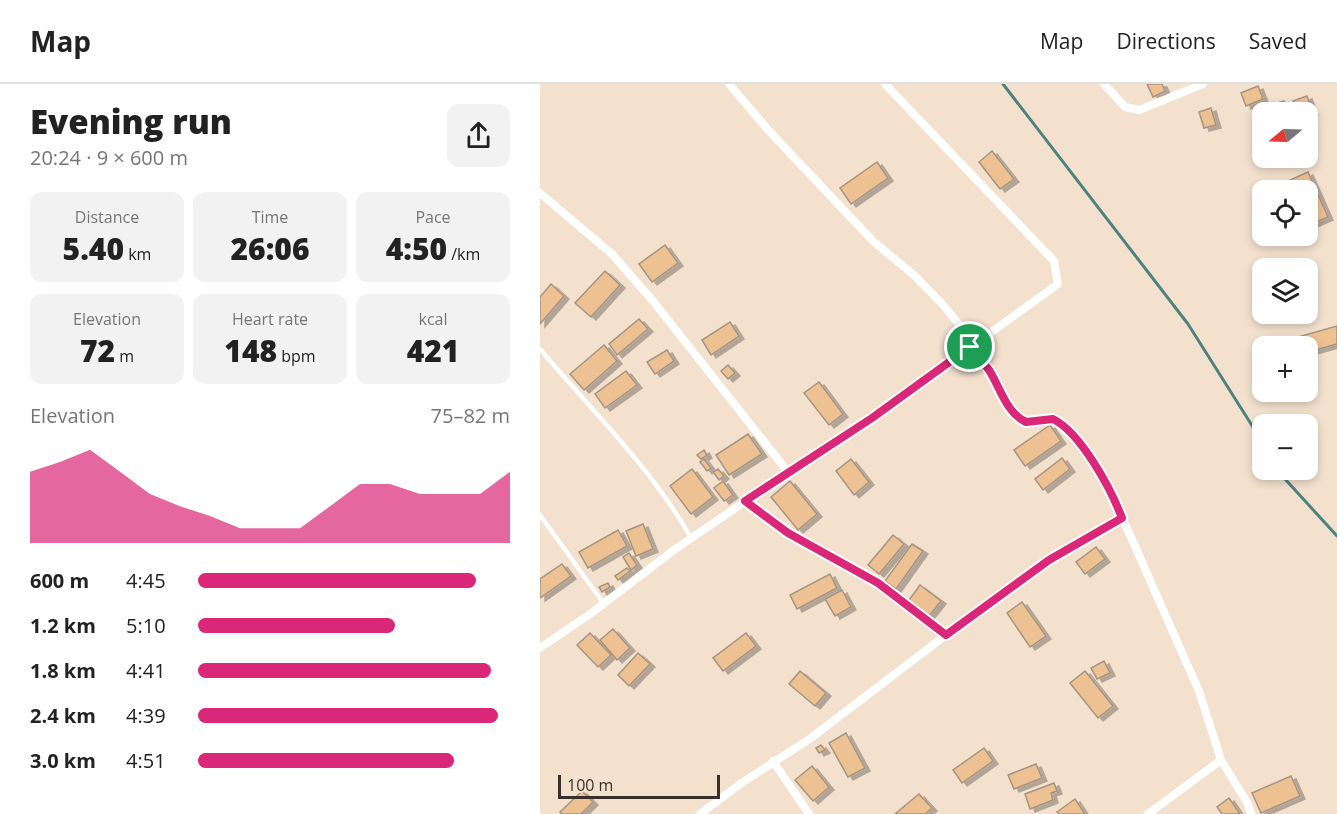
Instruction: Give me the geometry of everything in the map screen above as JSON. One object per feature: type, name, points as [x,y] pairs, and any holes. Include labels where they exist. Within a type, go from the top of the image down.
[{"type":"street","points":[[729,84],[770,132],[873,241],[915,276],[944,306],[970,338],[970,347],[989,370],[1011,409],[1021,420],[1026,422],[1053,419],[1070,432],[1106,482],[1199,691],[1221,760],[1248,804],[1251,814]]},
{"type":"street","points":[[540,648],[745,501],[872,418],[1058,284],[1054,261],[885,84]]},
{"type":"street","points":[[1104,84],[1125,107],[1139,110],[1203,84]]},
{"type":"street","points":[[540,193],[612,254],[788,472]]},
{"type":"street","points":[[745,501],[788,533],[878,583],[946,635]]},
{"type":"street","points":[[700,814],[773,761],[811,738],[1049,560],[1122,518]]},
{"type":"street","points":[[1148,814],[1221,760]]},
{"type":"street","points":[[773,761],[809,814]]},
{"type":"lane","points":[[540,349],[649,473],[675,509],[692,538]]},
{"type":"lane","points":[[540,515],[604,604]]},
{"type":"building","points":[[1147,84],[1162,84],[1165,91],[1153,97]]},
{"type":"building","points":[[1258,86],[1263,99],[1246,106],[1241,93]]},
{"type":"building","points":[[1307,96],[1309,102],[1293,102]]},
{"type":"building","points":[[1211,108],[1216,125],[1204,128],[1199,112]]},
{"type":"building","points":[[992,151],[1014,179],[1000,189],[979,162]]},
{"type":"building","points":[[877,162],[888,178],[851,204],[840,188]]},
{"type":"building","points":[[1308,172],[1312,180],[1290,180]]},
{"type":"building","points":[[1318,194],[1328,217],[1318,221]]},
{"type":"building","points":[[665,245],[678,263],[652,282],[639,264]]},
{"type":"building","points":[[605,271],[620,285],[591,317],[575,303]]},
{"type":"building","points":[[551,284],[564,296],[540,324],[540,297]]},
{"type":"building","points":[[639,319],[648,329],[617,355],[609,344]]},
{"type":"building","points":[[730,322],[739,336],[711,355],[702,340]]},
{"type":"building","points":[[1337,326],[1337,344],[1318,349],[1318,336],[1302,336]]},
{"type":"building","points":[[604,345],[617,361],[584,390],[570,374]]},
{"type":"building","points":[[667,350],[674,361],[655,374],[647,362]]},
{"type":"building","points":[[728,365],[735,373],[728,379],[721,371]]},
{"type":"building","points":[[626,371],[637,385],[605,408],[595,394]]},
{"type":"building","points":[[819,382],[843,414],[829,425],[804,393]]},
{"type":"building","points":[[1050,425],[1061,441],[1025,466],[1014,450]]},
{"type":"building","points":[[748,434],[762,454],[729,475],[716,455]]},
{"type":"building","points":[[704,450],[707,455],[701,459],[697,455]]},
{"type":"building","points":[[1062,458],[1070,469],[1043,490],[1035,479]]},
{"type":"building","points":[[704,459],[711,468],[707,471],[700,462]]},
{"type":"building","points":[[851,459],[869,482],[854,495],[836,471]]},
{"type":"building","points":[[692,469],[713,497],[691,514],[670,486]]},
{"type":"building","points":[[718,469],[724,476],[719,480],[713,472]]},
{"type":"building","points":[[723,481],[733,495],[724,501],[714,488]]},
{"type":"building","points":[[790,481],[817,514],[798,530],[771,497]]},
{"type":"building","points":[[643,524],[653,549],[636,556],[626,531]]},
{"type":"building","points":[[618,530],[627,546],[588,568],[579,552]]},
{"type":"building","points":[[893,535],[904,544],[879,574],[868,565]]},
{"type":"building","points":[[912,544],[923,551],[896,589],[885,581]]},
{"type":"building","points":[[1096,547],[1105,559],[1085,574],[1076,562]]},
{"type":"building","points":[[629,553],[637,565],[631,570],[623,557]]},
{"type":"building","points":[[562,564],[571,576],[540,598],[540,579]]},
{"type":"building","points":[[627,568],[630,571],[618,580],[615,576]]},
{"type":"building","points":[[830,574],[837,588],[797,609],[790,595]]},
{"type":"building","points":[[608,583],[610,587],[602,592],[599,587]]},
{"type":"building","points":[[920,585],[941,601],[929,616],[909,600]]},
{"type":"building","points":[[842,590],[851,607],[835,616],[825,599]]},
{"type":"building","points":[[1022,602],[1046,636],[1030,647],[1007,613]]},
{"type":"building","points":[[613,629],[630,648],[617,660],[600,640]]},
{"type":"building","points":[[590,633],[611,655],[598,667],[577,645]]},
{"type":"building","points":[[746,633],[756,646],[723,671],[713,658]]},
{"type":"building","points":[[638,653],[650,664],[629,686],[618,675]]},
{"type":"building","points":[[1104,661],[1110,673],[1097,679],[1091,668]]},
{"type":"building","points":[[800,671],[826,693],[815,706],[789,684]]},
{"type":"building","points":[[1085,671],[1113,706],[1098,718],[1070,683]]},
{"type":"building","points":[[846,733],[865,768],[848,777],[829,743]]},
{"type":"building","points":[[821,745],[825,750],[819,753],[816,748]]},
{"type":"building","points":[[984,748],[993,761],[962,783],[953,770]]},
{"type":"building","points":[[1036,764],[1042,778],[1014,789],[1008,775]]},
{"type":"building","points":[[812,766],[829,787],[813,801],[795,780]]},
{"type":"building","points":[[1291,776],[1300,796],[1261,813],[1252,793]]},
{"type":"building","points":[[1054,783],[1057,791],[1051,793],[1053,800],[1030,809],[1025,794]]},
{"type":"building","points":[[582,791],[593,802],[581,814],[562,814],[560,812]]},
{"type":"building","points":[[919,794],[932,808],[925,814],[895,814]]},
{"type":"building","points":[[1229,798],[1240,814],[1222,814],[1217,807]]},
{"type":"building","points":[[1075,799],[1085,814],[1059,814],[1057,812]]},
{"type":"waterway","points":[[1003,84],[1188,324],[1252,426]]},
{"type":"waterway","points":[[1286,480],[1337,536]]},
{"type":"route","points":[[970,347],[989,370],[1011,409],[1021,420],[1029,422],[1053,419],[1060,422],[1070,432],[1106,482],[1122,518],[1049,560],[946,635],[863,573],[788,533],[745,501],[872,418],[970,347]]}]
